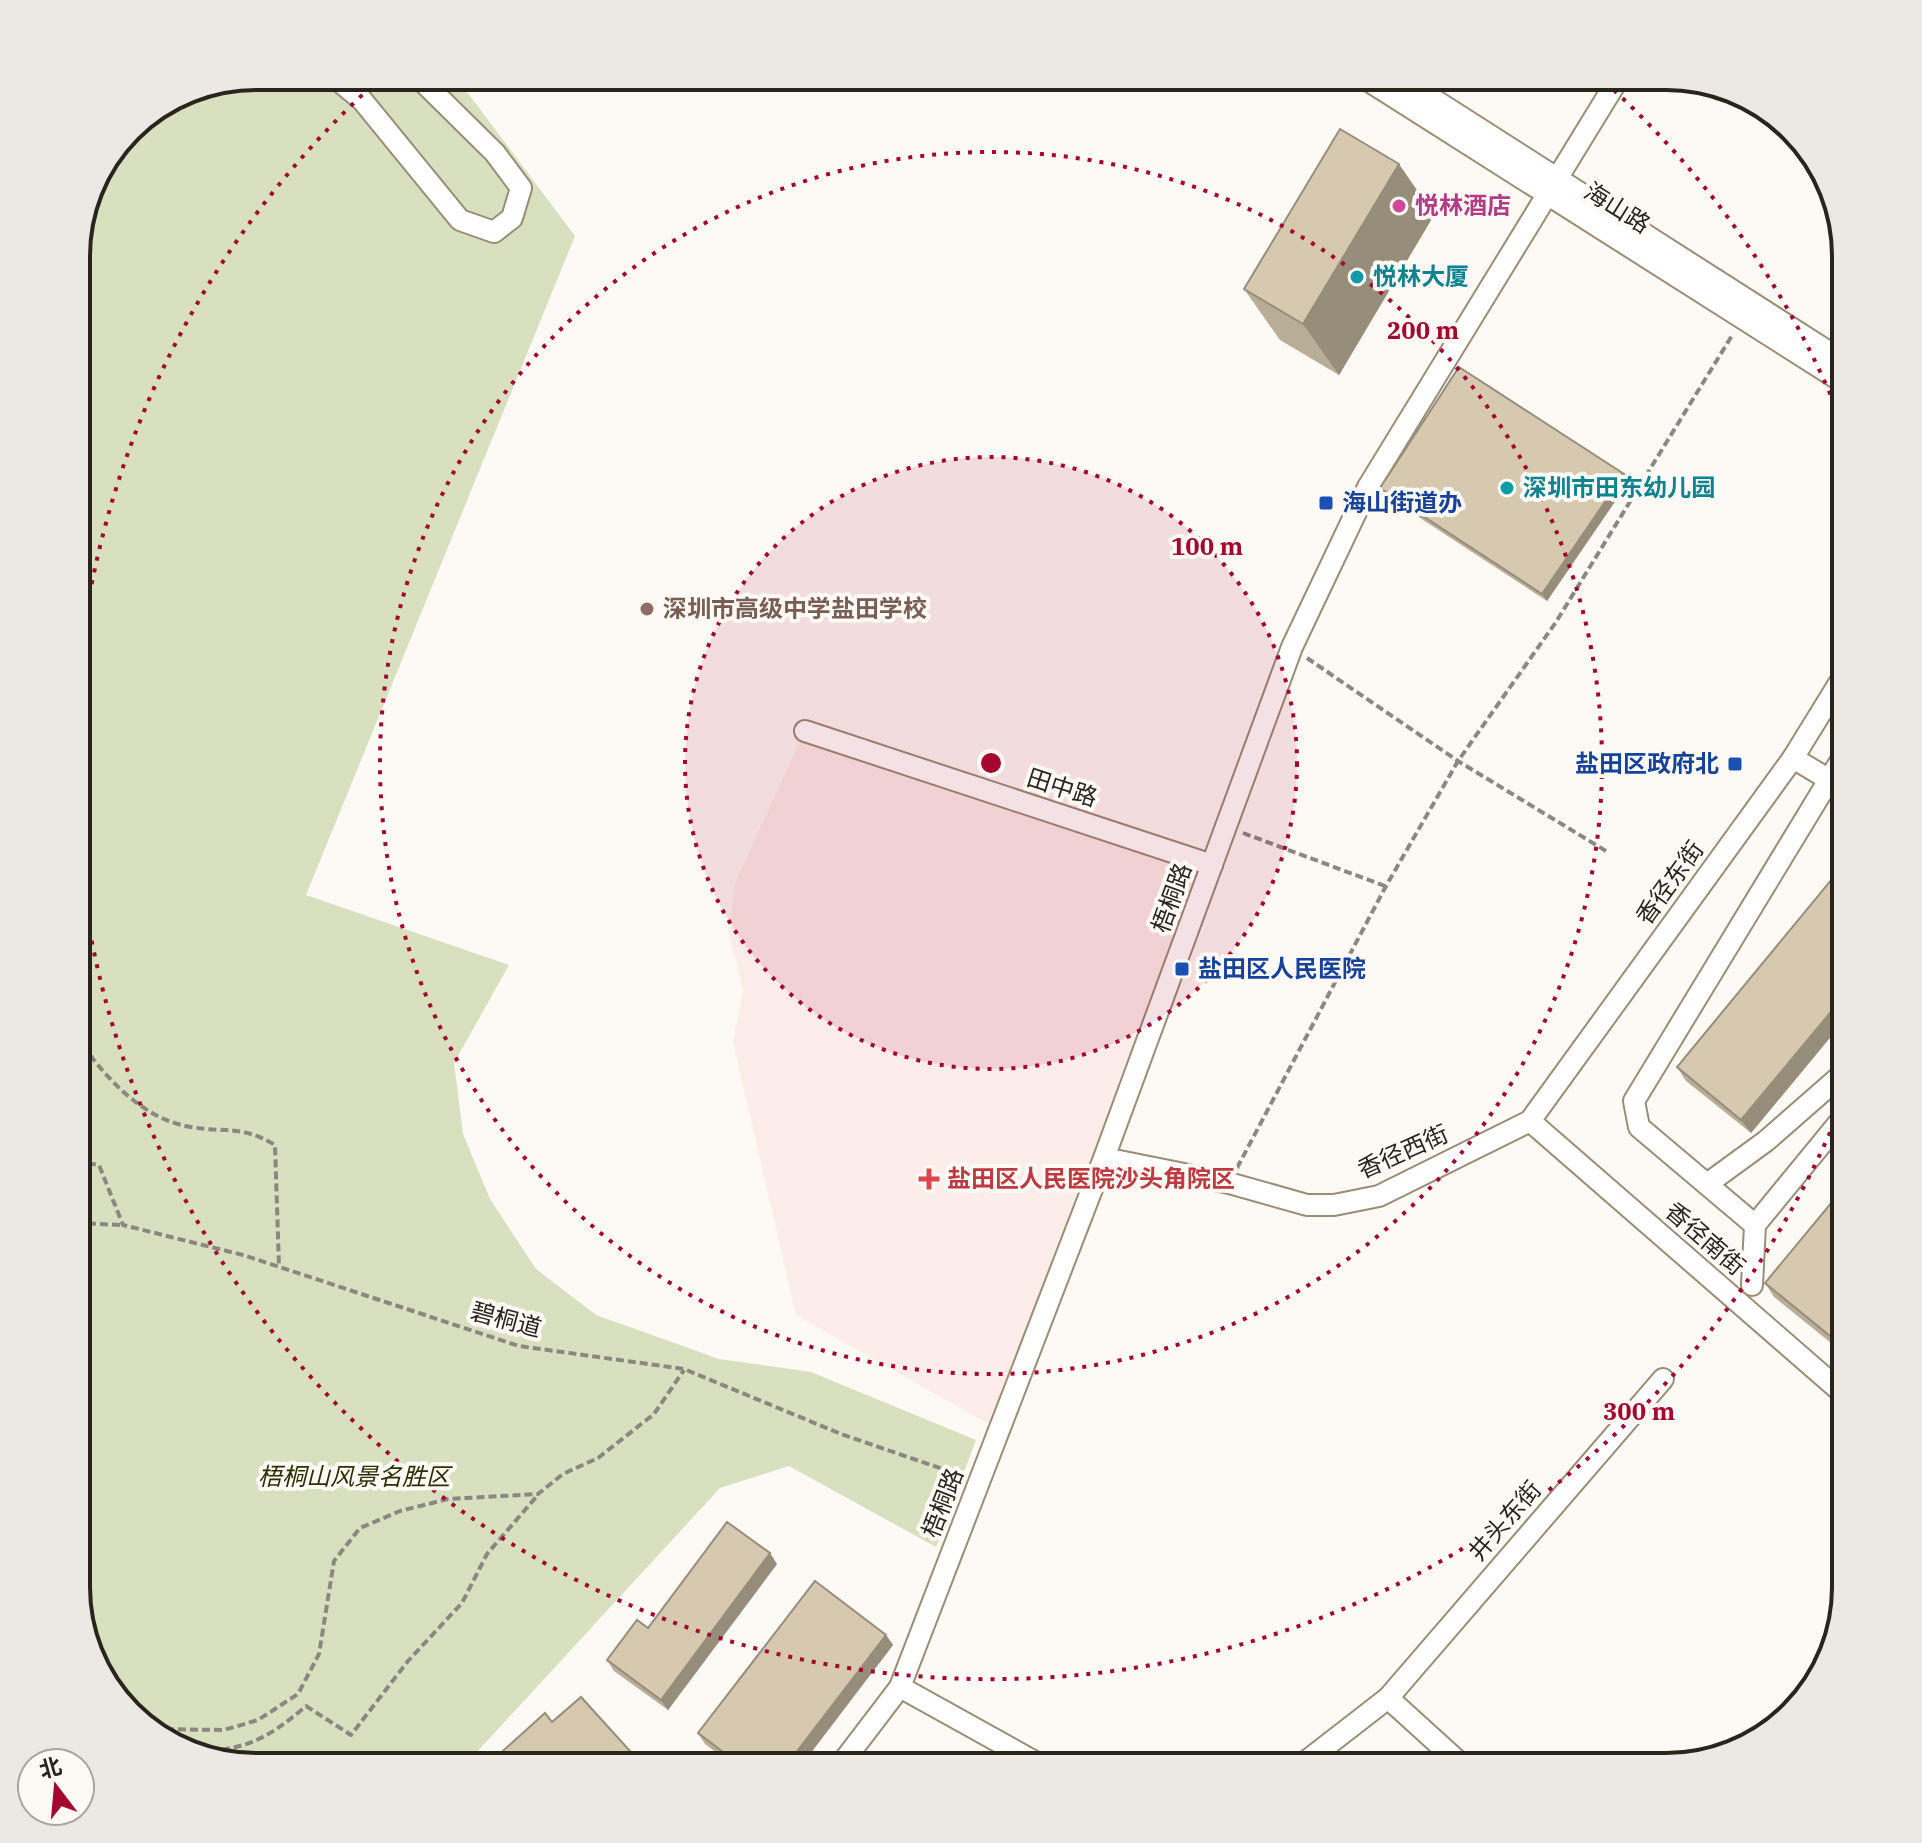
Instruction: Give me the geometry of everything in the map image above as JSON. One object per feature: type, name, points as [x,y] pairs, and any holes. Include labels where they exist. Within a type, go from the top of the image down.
[{"type":"street","points":[[350,90],[362,100],[460,220],[494,232],[512,218],[521,188],[495,153],[431,90]]},
{"type":"street","name":"海山路","points":[[1385,90],[1832,355]]},
{"type":"street","name":"海山路","points":[[1417,90],[1552,187],[1832,375]]},
{"type":"street","name":"梧桐路","points":[[850,1753],[900,1687],[1104,1158],[1292,647],[1368,487],[1611,90]]},
{"type":"street","name":"香径东街","points":[[1530,1121],[1793,758],[1832,695]]},
{"type":"street","name":"田中路","points":[[805,731],[1212,865]]},
{"type":"street","points":[[1793,758],[1828,779]]},
{"type":"street","points":[[1755,1225],[1639,1127],[1634,1101],[1832,773]]},
{"type":"street","points":[[1707,1184],[1766,1141],[1832,1083]]},
{"type":"street","name":"香径西街","points":[[1104,1158],[1229,1183],[1307,1205],[1334,1205],[1379,1196],[1530,1121]]},
{"type":"street","name":"香径南街","points":[[1530,1121],[1832,1384]]},
{"type":"street","points":[[1752,1285],[1755,1225],[1832,1131]]},
{"type":"street","name":"井头东街","points":[[1317,1753],[1388,1698],[1663,1379]]},
{"type":"street","points":[[900,1687],[1019,1753]]},
{"type":"street","points":[[1388,1698],[1449,1753]]},
{"type":"path","points":[[1229,1183],[1386,886],[1458,761],[1556,622],[1743,318]]},
{"type":"path","points":[[1292,647],[1458,761],[1606,851]]},
{"type":"path","points":[[1226,826],[1386,886]]},
{"type":"path","points":[[90,1056],[151,1116],[190,1127],[252,1131],[275,1145],[279,1267]]},
{"type":"path","points":[[90,1164],[99,1165],[123,1225]]},
{"type":"path","name":"碧桐道","points":[[90,1224],[123,1225],[279,1267],[519,1346],[684,1369],[841,1434],[963,1476]]},
{"type":"path","points":[[225,1750],[273,1735],[306,1706],[351,1735],[408,1661],[462,1603],[487,1554],[538,1494],[563,1474],[598,1458],[654,1414],[684,1369]]},
{"type":"path","points":[[171,1729],[224,1730],[258,1720],[298,1694],[319,1654],[334,1561],[360,1528],[400,1511],[448,1499],[538,1494]]},
{"type":"shaded area","name":"盐田区人民医院沙头角院区","points":[[805,731],[1212,865],[999,1430],[796,1315],[733,1042],[743,990],[729,934],[736,881]]},
{"type":"green space","name":"梧桐山风景名胜区","points":[[256,90],[466,90],[575,236],[306,895],[509,965],[454,1063],[463,1134],[490,1199],[536,1269],[596,1315],[719,1359],[811,1372],[976,1440],[936,1547],[789,1466],[720,1488],[476,1753],[256,1753],[213,1747],[164,1725],[139,1704],[112,1670],[99,1640],[90,1598],[90,245],[103,193],[112,173],[131,147],[164,118],[203,99],[235,91]]},
{"type":"building","points":[[1340,129],[1399,164],[1303,324],[1244,289]]},
{"type":"building","name":"深圳市田东幼儿园","points":[[1459,367],[1624,474],[1542,594],[1380,488]]},
{"type":"building","points":[[1832,879],[1832,1010],[1741,1120],[1677,1067]]},
{"type":"building","points":[[1832,1202],[1832,1338],[1765,1283]]},
{"type":"building","points":[[727,1522],[770,1553],[661,1700],[607,1660],[637,1620],[648,1628]]},
{"type":"building","points":[[815,1581],[886,1635],[796,1753],[724,1753],[698,1733]]},
{"type":"building","points":[[581,1697],[632,1753],[501,1753],[545,1713],[552,1722]]},
{"type":"place","name":"悦林酒店","points":[[1399,206]]},
{"type":"place","name":"悦林大厦","points":[[1357,277]]},
{"type":"place","name":"深圳市田东幼儿园","points":[[1507,488]]},
{"type":"place","name":"海山街道办","points":[[1326,503]]},
{"type":"place","name":"深圳市高级中学盐田学校","points":[[647,609]]},
{"type":"place","name":"盐田区政府北","points":[[1735,764]]},
{"type":"place","name":"盐田区人民医院","points":[[1182,969]]},
{"type":"place","name":"盐田区人民医院沙头角院区","points":[[929,1179]]}]
